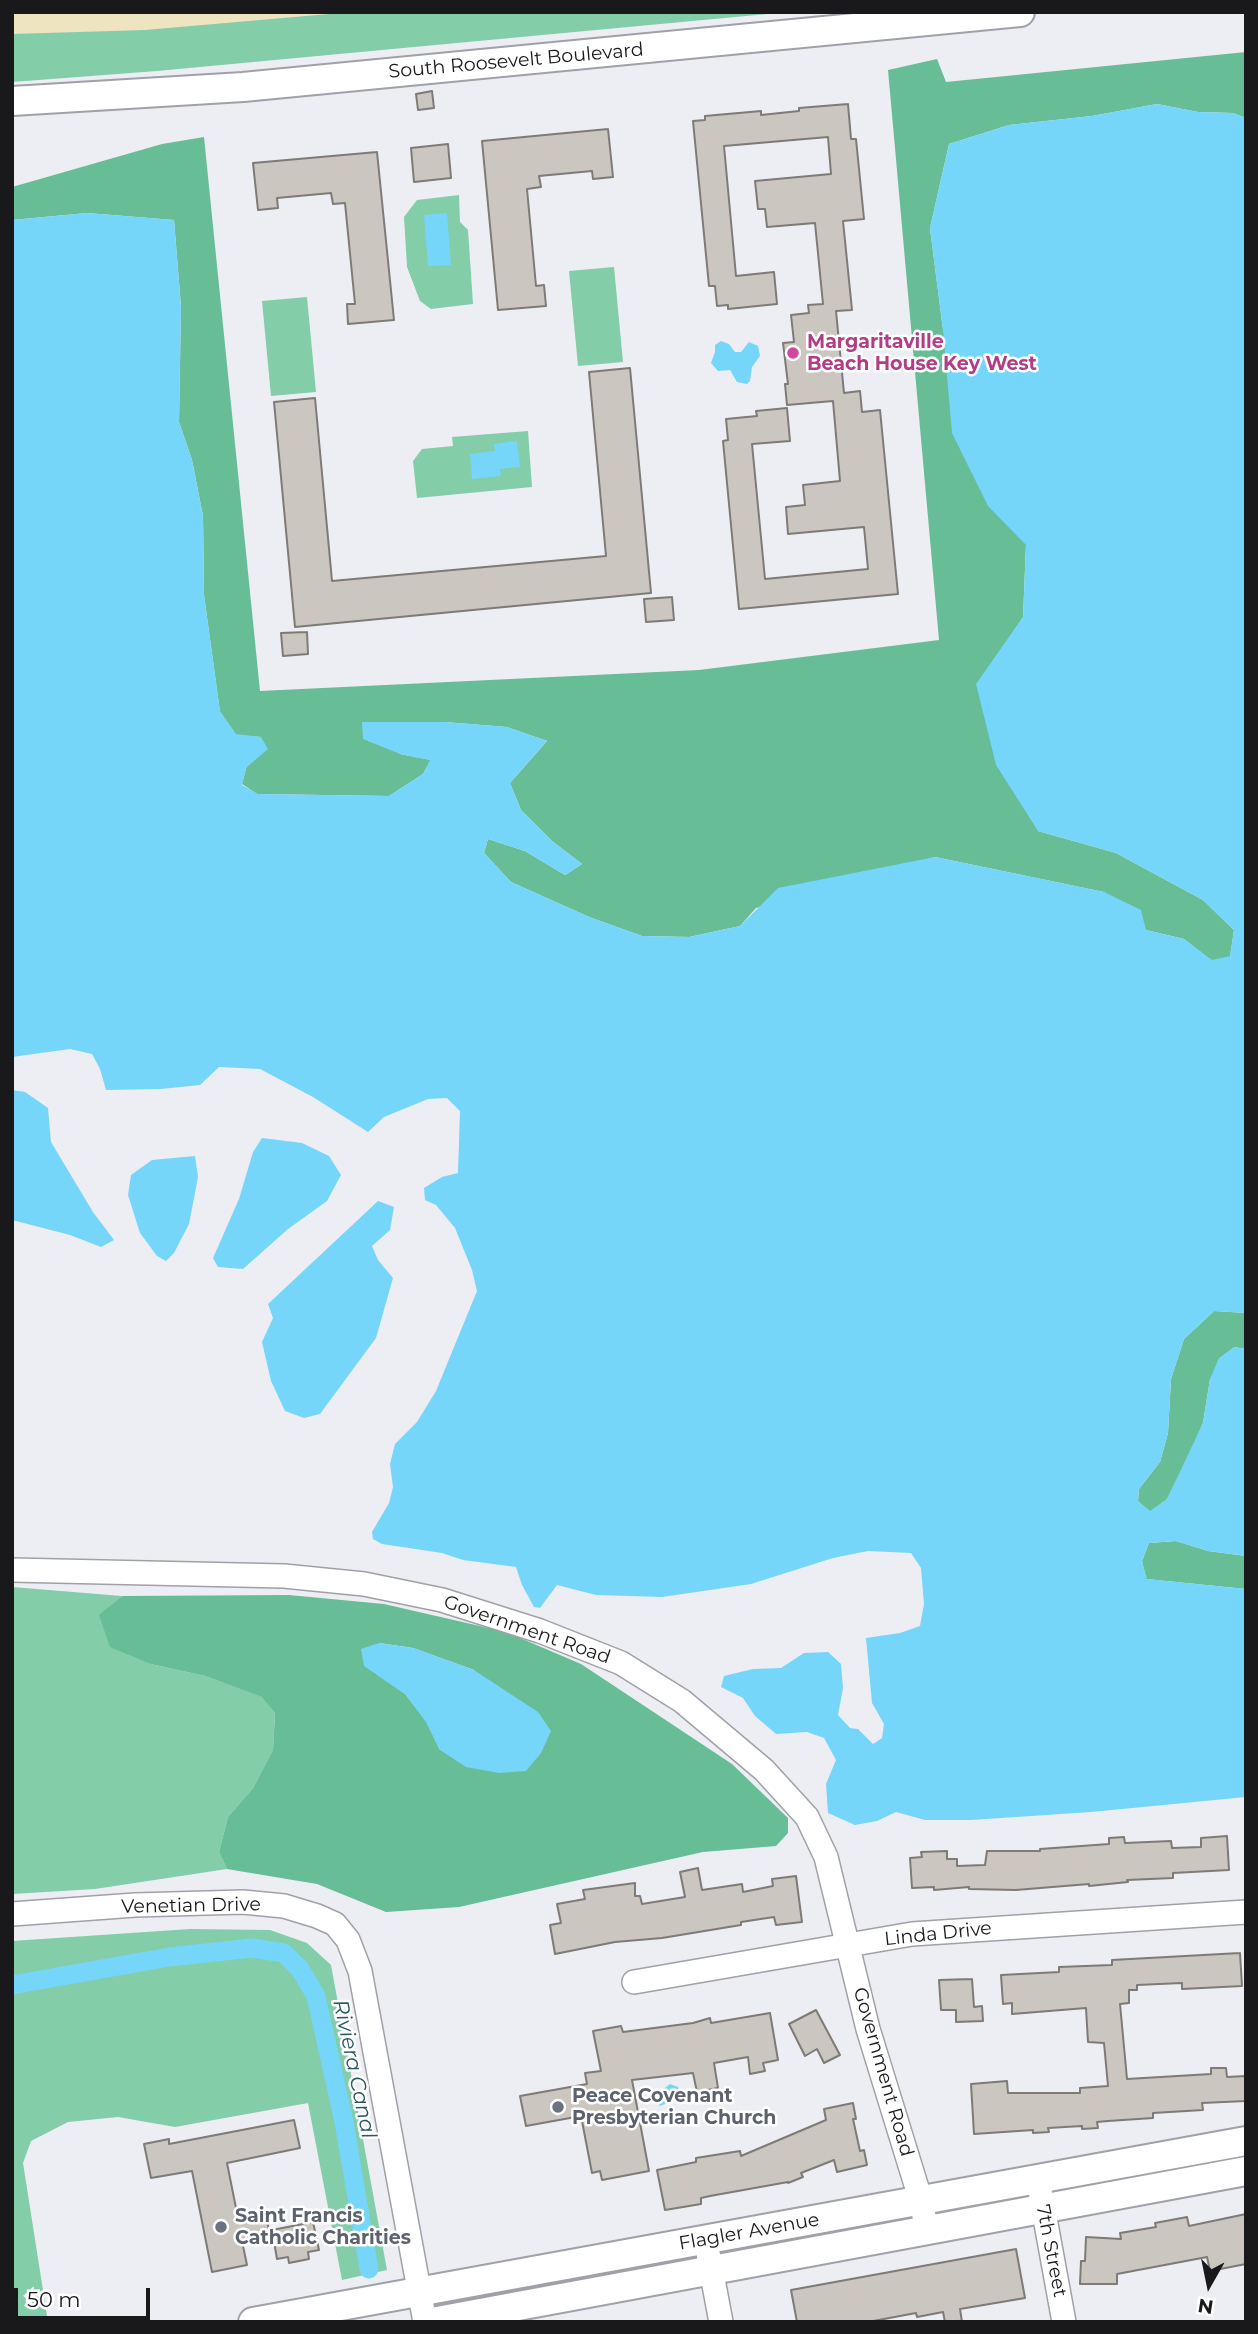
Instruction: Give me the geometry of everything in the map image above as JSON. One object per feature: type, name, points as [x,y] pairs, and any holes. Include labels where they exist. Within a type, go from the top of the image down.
[{"type":"main road","name":"South Roosevelt Boulevard","points":[[12,101],[243,87],[1020,12]]},
{"type":"main road","name":"Flagler Avenue","points":[[253,2322],[1246,2141]]},
{"type":"main road","name":"Flagler Avenue","points":[[432,2322],[1246,2171]]},
{"type":"street","name":"Government Road","points":[[12,1570],[284,1576],[364,1584],[442,1600],[491,1615],[621,1663],[682,1702],[764,1770],[807,1817],[826,1857],[868,2029],[921,2201],[927,2231]]},
{"type":"street","name":"Venetian Drive","points":[[12,1914],[135,1905],[243,1902],[284,1906],[335,1924],[348,1940],[360,1970],[425,2322]]},
{"type":"street","name":"Linda Drive","points":[[634,1982],[912,1934],[1246,1912]]},
{"type":"street","name":"7th Street","points":[[1038,2180],[1064,2322]]},
{"type":"street","points":[[706,2240],[721,2322]]},
{"type":"green space","points":[[12,12],[789,12],[12,82]]},
{"type":"green space","points":[[1246,52],[1246,118],[1233,113],[1198,112],[1157,104],[1092,116],[1009,125],[949,144],[930,228],[943,330],[1026,544],[1023,617],[1005,644],[1038,831],[1116,853],[1203,900],[1234,930],[1230,957],[1212,961],[1184,939],[1146,930],[1104,892],[935,857],[756,908],[740,926],[689,937],[642,936],[589,917],[511,882],[484,853],[488,839],[525,851],[565,875],[582,864],[552,841],[521,810],[510,783],[547,741],[507,727],[445,722],[362,722],[400,754],[431,760],[423,774],[389,796],[257,794],[242,784],[246,768],[261,737],[236,735],[220,712],[204,595],[203,516],[192,460],[179,422],[181,307],[174,220],[87,213],[12,220],[12,187],[162,144],[204,137],[260,691],[699,670],[939,640],[888,70],[937,59],[946,82]]},
{"type":"green space","points":[[459,195],[460,222],[468,230],[473,304],[431,309],[420,301],[407,267],[404,217],[417,200]]},
{"type":"green space","points":[[614,267],[623,362],[578,366],[569,271]]},
{"type":"green space","points":[[307,297],[316,392],[271,396],[262,301]]},
{"type":"green space","points":[[528,431],[532,487],[417,498],[413,461],[422,449],[453,446],[452,437]]},
{"type":"green space","points":[[1214,1311],[1246,1313],[1246,1349],[1234,1347],[1210,1379],[1203,1423],[1187,1460],[1167,1499],[1150,1512],[1138,1501],[1139,1489],[1160,1462],[1168,1433],[1171,1379],[1184,1339]]},
{"type":"green space","points":[[1176,1541],[1208,1551],[1246,1556],[1246,1589],[1146,1579],[1142,1561],[1149,1543]]},
{"type":"green space","points":[[12,1587],[122,1596],[100,1615],[151,1664],[205,1676],[263,1697],[275,1713],[273,1750],[253,1788],[228,1817],[219,1852],[227,1869],[95,1889],[12,1894]]},
{"type":"green space","points":[[289,1595],[384,1604],[506,1632],[581,1664],[732,1764],[788,1818],[788,1833],[776,1846],[703,1852],[459,1907],[386,1912],[317,1884],[227,1869],[219,1852],[228,1817],[253,1788],[273,1750],[275,1713],[262,1697],[205,1676],[151,1664],[110,1647],[99,1615],[122,1596]],"holes":[[[379,1643],[413,1648],[474,1670],[440,1750],[426,1721],[406,1695]]]},
{"type":"green space","points":[[190,1929],[270,1930],[307,1943],[331,1965],[387,2270],[342,2280],[308,2103],[175,2127],[118,2117],[68,2122],[31,2141],[23,2163],[48,2322],[12,2322],[12,1941]]},
{"type":"sand","points":[[12,12],[352,12],[145,30],[12,34]]},
{"type":"water","points":[[1157,104],[1198,112],[1233,113],[1246,118],[1246,1313],[1214,1311],[1184,1339],[1171,1379],[1168,1433],[1160,1462],[1139,1489],[1138,1501],[1150,1511],[1167,1499],[1203,1423],[1210,1379],[1219,1358],[1234,1347],[1246,1349],[1246,1556],[1208,1551],[1176,1541],[1149,1543],[1142,1561],[1147,1579],[1246,1589],[1246,1797],[971,1820],[925,1820],[896,1812],[877,1821],[855,1825],[828,1813],[826,1784],[836,1760],[824,1738],[807,1732],[776,1734],[755,1716],[743,1698],[721,1687],[724,1676],[753,1669],[781,1668],[804,1653],[828,1652],[841,1664],[843,1688],[838,1715],[850,1728],[858,1729],[873,1744],[882,1738],[884,1724],[872,1703],[866,1638],[900,1633],[920,1626],[924,1604],[921,1568],[911,1553],[868,1551],[833,1558],[751,1584],[662,1597],[596,1595],[557,1585],[540,1608],[534,1607],[516,1567],[463,1560],[442,1553],[382,1544],[373,1539],[372,1532],[389,1503],[393,1487],[390,1464],[395,1444],[417,1422],[436,1391],[477,1291],[472,1270],[455,1228],[436,1205],[425,1200],[424,1188],[442,1177],[458,1173],[460,1111],[447,1098],[428,1099],[384,1117],[368,1132],[313,1097],[260,1069],[219,1067],[200,1085],[106,1090],[92,1054],[70,1049],[12,1057],[12,220],[87,213],[174,220],[181,307],[179,422],[192,460],[203,516],[204,595],[220,711],[236,734],[261,737],[268,749],[246,768],[242,785],[258,794],[389,796],[423,774],[430,760],[400,754],[363,739],[362,722],[445,722],[507,727],[547,741],[510,783],[521,810],[552,841],[582,864],[565,875],[525,851],[488,839],[484,853],[511,882],[589,917],[642,936],[689,937],[740,926],[778,888],[935,857],[1104,892],[1141,910],[1146,930],[1184,939],[1212,960],[1230,956],[1234,930],[1203,900],[1116,853],[1038,831],[996,765],[976,684],[1023,617],[1026,545],[988,506],[952,433],[930,228],[949,144],[1009,125],[1092,116]]},
{"type":"water","points":[[447,213],[451,265],[428,266],[424,215]]},
{"type":"water","points":[[721,341],[729,344],[735,352],[741,352],[749,342],[758,346],[760,356],[752,367],[747,384],[737,382],[730,370],[718,371],[711,363],[715,345]]},
{"type":"water","points":[[517,441],[520,467],[500,469],[501,476],[472,479],[470,454],[495,451],[494,444]]},
{"type":"water","points":[[12,1090],[25,1092],[48,1108],[51,1142],[93,1212],[114,1240],[101,1247],[70,1235],[12,1220]]},
{"type":"water","points":[[262,1138],[302,1143],[329,1156],[341,1175],[327,1201],[288,1229],[243,1269],[218,1267],[213,1258],[239,1199],[253,1152]]},
{"type":"water","points":[[195,1156],[198,1177],[189,1224],[174,1253],[166,1261],[157,1256],[140,1233],[128,1195],[131,1175],[152,1160]]},
{"type":"water","points":[[378,1201],[394,1207],[390,1230],[372,1246],[378,1260],[393,1278],[376,1338],[320,1414],[304,1418],[285,1411],[271,1381],[262,1342],[273,1318],[268,1304]]},
{"type":"water","points":[[379,1643],[413,1648],[474,1670],[538,1712],[551,1731],[541,1753],[526,1771],[499,1773],[466,1767],[440,1750],[426,1722],[406,1695],[364,1666],[361,1649]]},
{"type":"water","points":[[670,2084],[678,2087],[680,2093],[677,2099],[660,2106],[655,2099],[656,2095]]},
{"type":"building","points":[[432,91],[434,108],[418,110],[416,94]]},
{"type":"building","points":[[848,104],[851,139],[856,139],[864,219],[843,221],[852,310],[836,311],[844,393],[860,391],[862,412],[880,410],[898,594],[739,609],[723,441],[728,440],[726,419],[757,416],[756,411],[787,408],[790,441],[752,444],[765,579],[868,569],[864,527],[788,534],[786,507],[805,505],[803,485],[840,481],[833,401],[787,405],[785,384],[788,384],[783,343],[794,342],[791,315],[809,313],[808,305],[823,304],[815,223],[767,227],[765,209],[758,209],[755,181],[831,174],[828,137],[724,146],[736,276],[774,272],[777,304],[728,309],[728,305],[717,306],[715,286],[709,286],[693,121],[705,120],[705,116],[761,111],[761,115],[799,111],[799,108]]},
{"type":"building","points":[[608,129],[613,177],[593,179],[592,171],[539,176],[541,187],[527,189],[536,286],[544,285],[546,306],[498,310],[482,141]]},
{"type":"building","points":[[448,144],[451,178],[414,182],[411,148]]},
{"type":"building","points":[[377,152],[394,320],[348,324],[347,304],[355,304],[345,203],[333,204],[331,193],[277,198],[278,208],[258,210],[253,163]]},
{"type":"building","points":[[630,368],[651,593],[295,627],[274,402],[315,398],[332,581],[606,556],[589,372]]},
{"type":"building","points":[[672,597],[674,620],[646,622],[644,599]]},
{"type":"building","points":[[307,632],[308,654],[283,656],[281,633]]},
{"type":"building","points":[[1227,1836],[1229,1870],[1173,1873],[1173,1878],[1127,1880],[1128,1882],[1089,1886],[1016,1890],[912,1888],[910,1858],[922,1857],[921,1852],[947,1851],[947,1859],[957,1859],[957,1866],[985,1865],[987,1851],[1040,1851],[1109,1844],[1109,1838],[1124,1837],[1125,1843],[1171,1841],[1172,1848],[1201,1847],[1201,1838]]},
{"type":"building","points":[[698,1868],[702,1890],[742,1884],[743,1892],[773,1886],[772,1879],[796,1876],[802,1922],[776,1925],[774,1917],[741,1922],[741,1925],[662,1938],[615,1942],[555,1954],[550,1925],[561,1923],[557,1904],[585,1899],[583,1890],[635,1883],[635,1896],[640,1896],[642,1904],[685,1897],[680,1872]]},
{"type":"building","points":[[1240,1953],[1242,1986],[1182,1989],[1182,1983],[1137,1985],[1137,1990],[1129,1990],[1129,2003],[1120,2004],[1127,2079],[1211,2074],[1211,2068],[1226,2068],[1227,2077],[1246,2076],[1246,2101],[1202,2103],[1203,2110],[1153,2113],[1153,2118],[1097,2122],[1098,2128],[1082,2129],[1082,2126],[1048,2128],[1049,2132],[1033,2133],[1033,2130],[974,2134],[971,2084],[1007,2081],[1008,2093],[1080,2093],[1080,2088],[1108,2086],[1104,2043],[1088,2042],[1086,2008],[1012,2014],[1012,2003],[1003,2004],[1001,1975],[1059,1972],[1059,1967],[1112,1965],[1112,1960]]},
{"type":"building","points":[[972,1979],[974,2007],[982,2006],[983,2021],[956,2022],[956,2010],[941,2010],[939,1980]]},
{"type":"building","points":[[816,2010],[840,2055],[824,2063],[817,2049],[805,2056],[789,2024]]},
{"type":"building","points":[[770,2013],[778,2060],[763,2063],[765,2071],[750,2074],[748,2057],[714,2063],[718,2088],[697,2092],[693,2073],[632,2080],[649,2171],[602,2180],[600,2171],[592,2173],[581,2116],[526,2126],[520,2096],[587,2084],[585,2073],[601,2071],[593,2031],[621,2026],[623,2032],[693,2023],[710,2018],[711,2023]]},
{"type":"building","points":[[853,2103],[856,2119],[853,2119],[860,2151],[864,2150],[867,2165],[837,2172],[834,2160],[801,2173],[803,2177],[788,2183],[710,2196],[701,2198],[701,2204],[665,2210],[657,2170],[696,2162],[696,2158],[740,2151],[741,2156],[826,2120],[824,2109]]},
{"type":"building","points":[[294,2120],[300,2148],[227,2163],[238,2218],[259,2214],[261,2221],[267,2220],[270,2236],[242,2241],[247,2265],[212,2272],[192,2171],[151,2178],[144,2144],[169,2139],[169,2144]]},
{"type":"building","points":[[1246,2214],[1246,2264],[1210,2271],[1207,2257],[1117,2274],[1117,2284],[1080,2284],[1086,2237],[1121,2239],[1120,2233],[1156,2227],[1155,2223],[1187,2217],[1189,2226]]},
{"type":"building","points":[[313,2222],[319,2250],[308,2252],[309,2259],[289,2263],[288,2257],[277,2259],[272,2230]]},
{"type":"building","points":[[1016,2249],[1025,2298],[960,2309],[962,2322],[945,2322],[943,2312],[917,2317],[916,2313],[868,2322],[797,2322],[791,2290]]},
{"type":"waterway","name":"Riviera Canal","points":[[12,1985],[169,1957],[252,1948],[284,1953],[300,1969],[316,1996],[344,2122],[369,2269]]},
{"type":"place","name":"Margaritaville Beach House Key West","points":[[793,353]]},
{"type":"place","name":"Peace Covenant Presbyterian Church","points":[[558,2107]]},
{"type":"place","name":"Saint Francis Catholic Charities","points":[[221,2227]]}]
